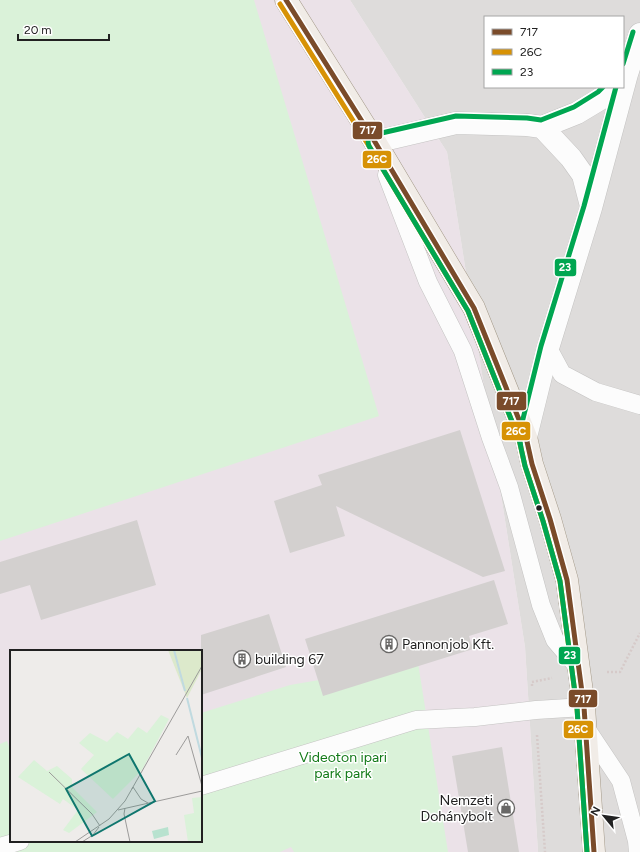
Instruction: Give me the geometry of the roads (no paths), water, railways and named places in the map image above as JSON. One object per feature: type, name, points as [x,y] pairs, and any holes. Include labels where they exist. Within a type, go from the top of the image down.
[{"type":"main road","points":[[286,0],[474,308],[526,437],[567,580],[584,717],[594,852]]},
{"type":"street","points":[[624,73],[640,34]]},
{"type":"street","points":[[374,142],[456,122],[542,127],[576,113],[602,98],[613,88]]},
{"type":"street","points":[[526,437],[548,348],[592,208],[619,88]]},
{"type":"street","points":[[542,127],[571,158],[583,175],[592,208]]},
{"type":"lane","points":[[374,142],[428,282],[463,351],[491,438],[509,487],[541,604],[555,640],[578,667]]},
{"type":"lane","points":[[548,348],[562,374],[596,392],[640,405]]},
{"type":"lane","points":[[540,384],[562,374]]},
{"type":"lane","points":[[202,786],[416,720],[475,717],[536,710],[584,717],[621,781],[637,841],[638,852]]},
{"type":"lane","points":[[0,847],[17,842]]},
{"type":"place","name":"Pannonjob Kft.","points":[[389,644]]},
{"type":"place","name":"building 67","points":[[242,659]]},
{"type":"place","name":"Nemzeti Dohánybolt","points":[[506,808]]},
{"type":"park label","name":"Videoton ipari park park","points":[[343,766]]}]
